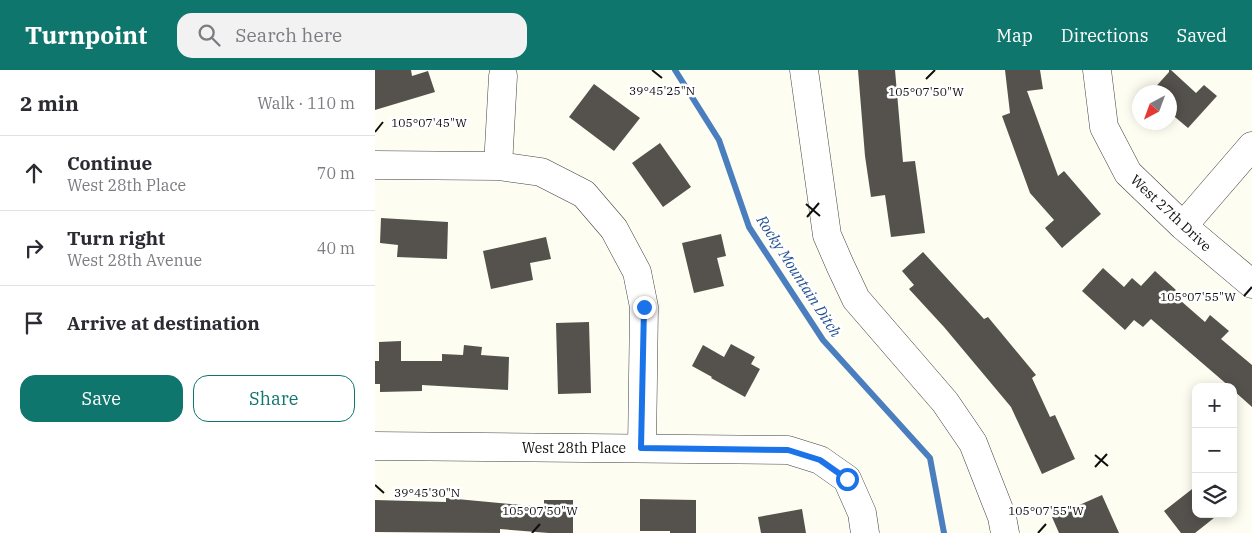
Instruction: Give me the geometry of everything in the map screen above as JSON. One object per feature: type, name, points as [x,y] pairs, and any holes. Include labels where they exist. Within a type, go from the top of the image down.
[{"type":"street","points":[[805,70],[827,235],[856,300],[945,402],[973,443],[1002,518],[1005,533]]},
{"type":"street","name":"West 27th Drive","points":[[1097,70],[1104,127],[1128,173],[1183,226],[1252,284]]},
{"type":"street","points":[[498,166],[503,76]]},
{"type":"street","points":[[1183,226],[1252,146]]},
{"type":"street","points":[[375,165],[498,166],[541,172],[583,194],[614,229],[637,272],[644,307],[641,448]]},
{"type":"street","name":"West 28th Place","points":[[375,446],[788,450],[820,460],[847,479],[863,523]]},
{"type":"building","points":[[375,70],[411,70],[412,76],[428,71],[435,92],[375,110]]},
{"type":"building","points":[[858,70],[895,70],[903,162],[915,161],[925,233],[891,237],[885,195],[871,197],[865,156]]},
{"type":"building","points":[[1005,70],[1040,70],[1043,89],[1027,91],[1058,176],[1064,171],[1101,214],[1062,248],[1045,228],[1054,220],[1030,193],[1002,116],[1010,113]]},
{"type":"building","points":[[1171,70],[1196,93],[1204,85],[1217,96],[1188,128],[1177,119],[1177,85],[1157,85]]},
{"type":"building","points":[[594,84],[640,118],[614,151],[569,117]]},
{"type":"building","points":[[660,143],[691,187],[663,207],[632,163]]},
{"type":"building","points":[[381,218],[448,222],[447,259],[397,257],[398,245],[380,243]]},
{"type":"building","points":[[721,234],[726,256],[717,258],[724,286],[694,293],[682,243]]},
{"type":"building","points":[[546,237],[551,259],[530,263],[533,280],[491,289],[483,251]]},
{"type":"building","points":[[923,252],[984,319],[988,317],[1036,375],[1032,378],[1050,417],[1055,415],[1075,459],[1042,474],[1011,407],[944,327],[909,289],[914,285],[902,271]]},
{"type":"building","points":[[1103,268],[1124,287],[1132,278],[1141,286],[1155,271],[1176,290],[1173,294],[1205,322],[1210,315],[1229,331],[1221,339],[1252,365],[1252,407],[1237,394],[1237,383],[1225,383],[1151,319],[1143,327],[1134,320],[1125,330],[1082,291]]},
{"type":"building","points":[[589,322],[591,393],[558,394],[556,323]]},
{"type":"building","points":[[401,341],[401,361],[442,361],[442,354],[463,355],[464,345],[482,347],[481,355],[509,357],[508,390],[422,385],[422,391],[380,392],[380,384],[375,384],[375,361],[379,361],[379,342]]},
{"type":"building","points":[[731,344],[755,357],[751,364],[760,369],[745,397],[692,366],[703,345],[724,357]]},
{"type":"building","points":[[1192,489],[1192,518],[1214,518],[1195,533],[1181,533],[1164,511]]},
{"type":"building","points":[[1102,495],[1119,533],[1059,533],[1052,517]]},
{"type":"building","points":[[446,498],[544,507],[544,500],[573,500],[573,533],[500,529],[500,533],[375,532],[375,500],[446,502]]},
{"type":"building","points":[[640,499],[696,500],[696,533],[640,531]]},
{"type":"building","points":[[802,509],[806,533],[761,533],[758,517]]},
{"type":"waterway","name":"Rocky Mountain Ditch","points":[[675,70],[719,140],[749,227],[823,340],[930,458],[944,533]]},
{"type":"route","points":[[644,307],[641,448],[788,450],[820,460],[847,479]]}]
